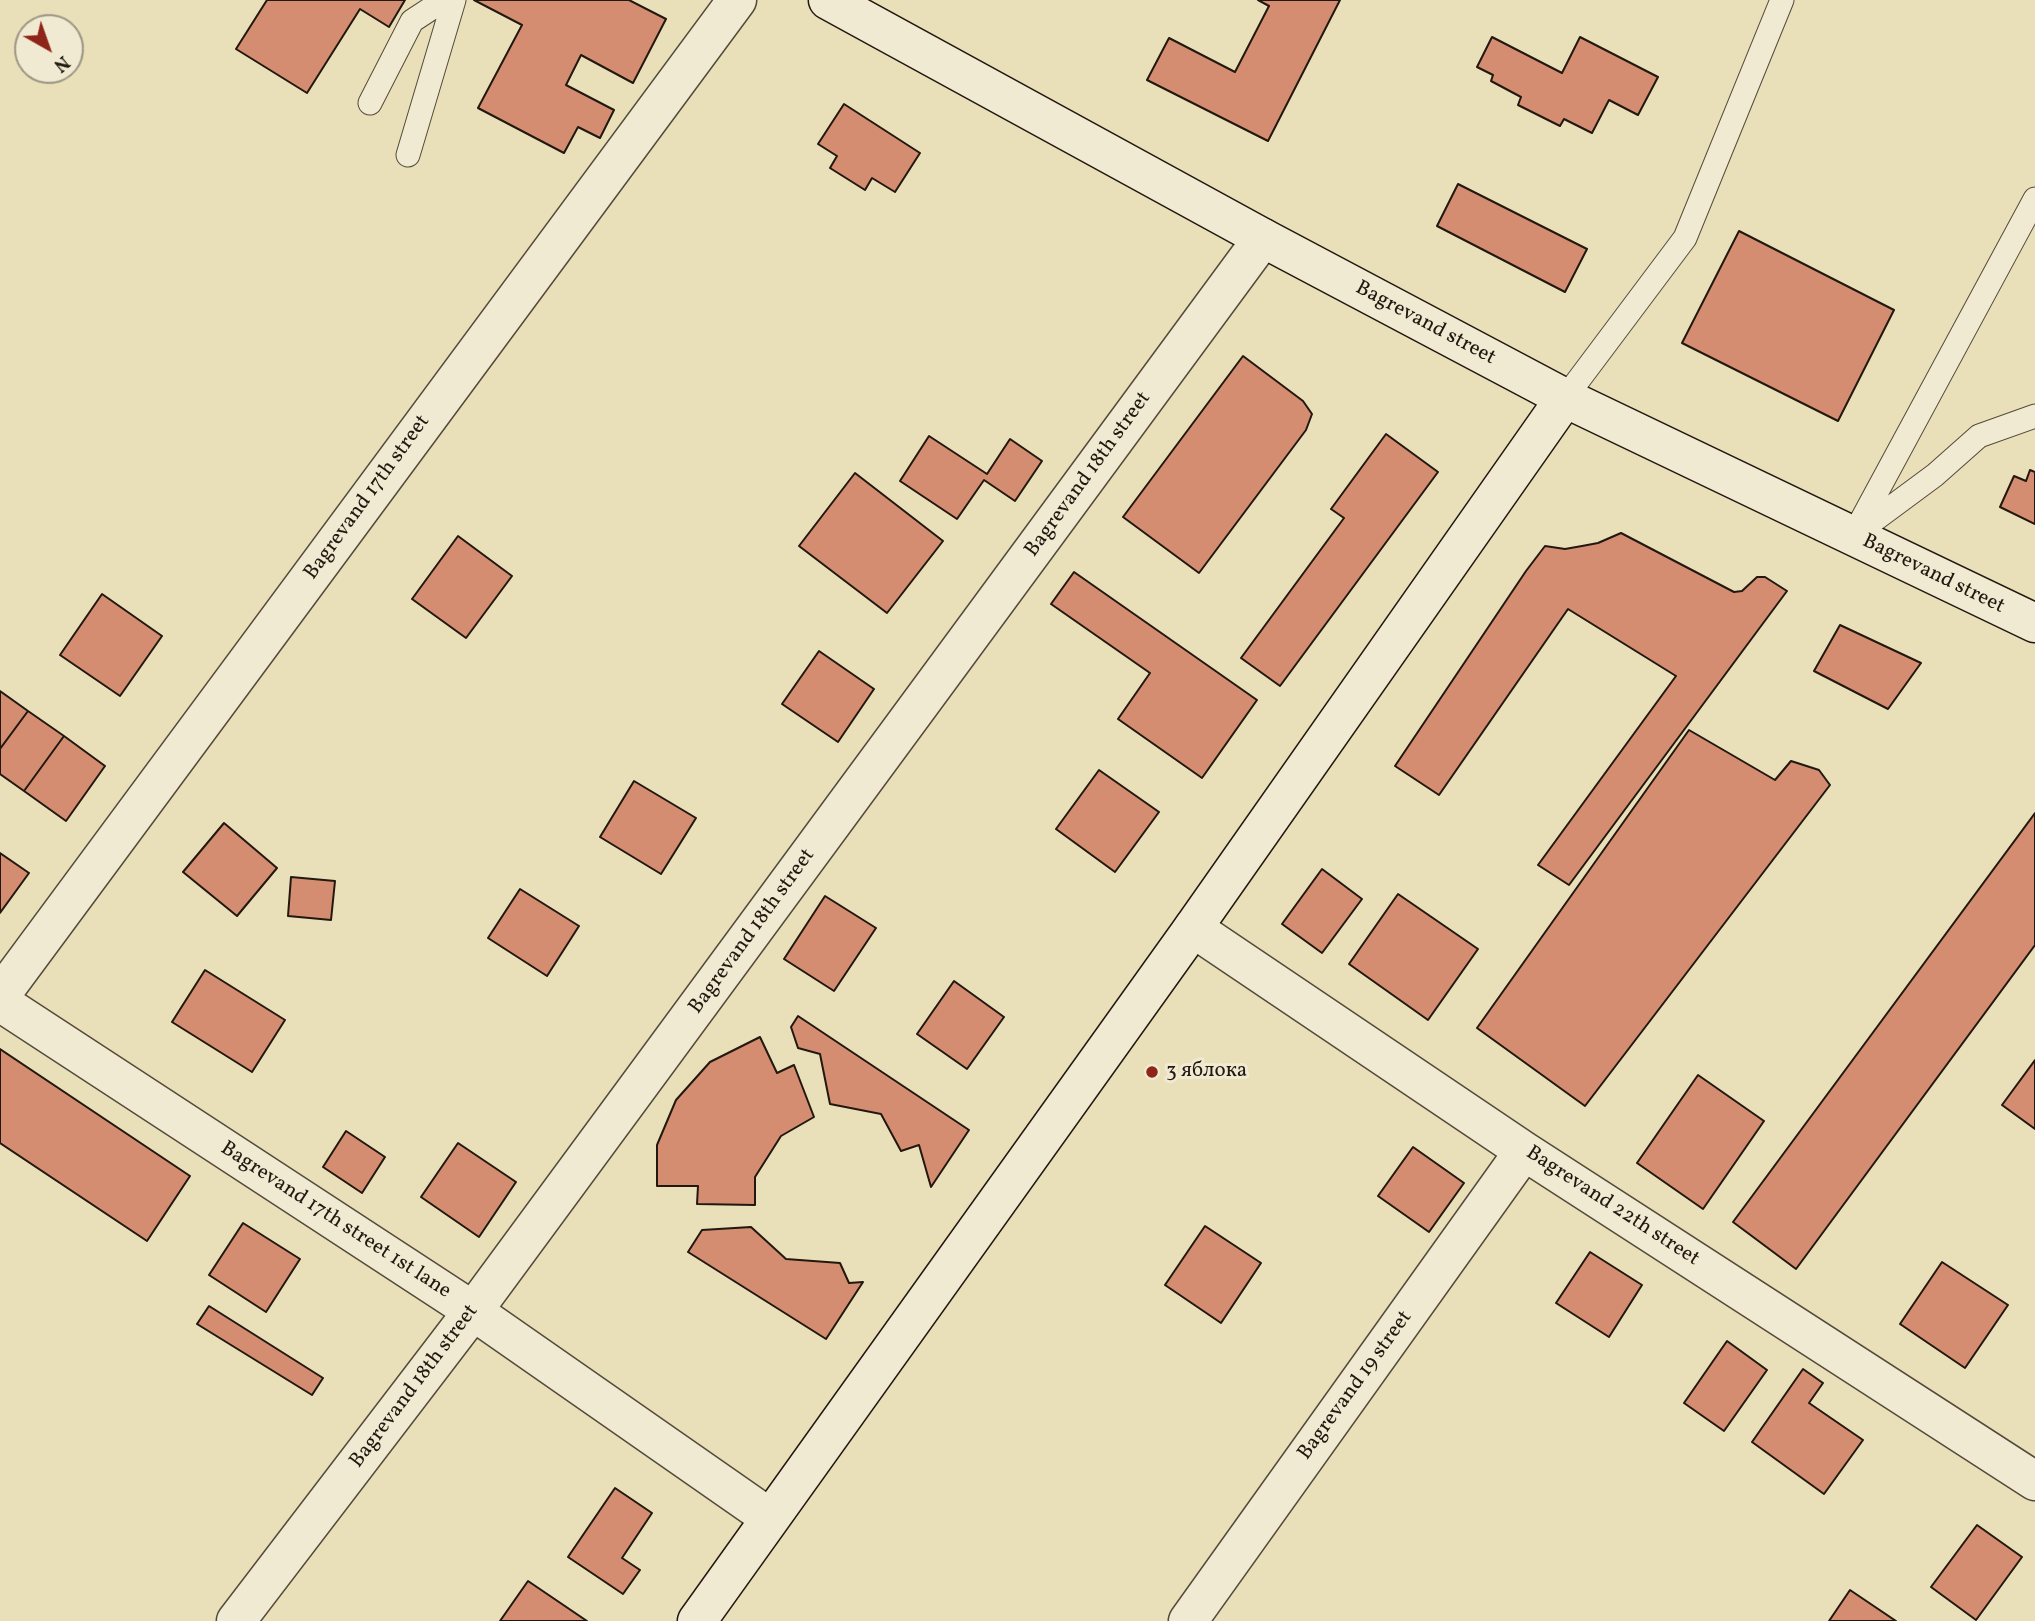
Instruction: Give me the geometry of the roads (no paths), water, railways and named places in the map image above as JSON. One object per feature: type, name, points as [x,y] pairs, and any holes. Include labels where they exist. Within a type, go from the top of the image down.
[{"type":"street","name":"Bagrevand 17th street","points":[[0,996],[737,0]]},
{"type":"street","name":"Bagrevand street","points":[[842,4],[1263,238],[1565,398],[2035,624]]},
{"type":"street","name":"Bagrevand 18th street","points":[[236,1621],[473,1311],[1263,238]]},
{"type":"street","points":[[697,1621],[1193,928],[1565,398]]},
{"type":"street","name":"Bagrevand 22th street","points":[[1193,928],[1524,1151],[2035,1481]]},
{"type":"street","name":"Bagrevand 17th street 1st lane","points":[[0,1002],[473,1311],[770,1518]]},
{"type":"street","name":"Bagrevand 19 street","points":[[1204,1615],[1524,1151]]},
{"type":"lane","points":[[370,103],[412,21],[444,0]]},
{"type":"lane","points":[[408,155],[454,0]]},
{"type":"lane","points":[[1565,398],[1685,238],[1782,0]]},
{"type":"lane","points":[[1853,536],[2035,199]]},
{"type":"lane","points":[[1853,536],[1935,475],[1979,436],[2035,416]]},
{"type":"place","name":"3 яблока","points":[[1152,1072]]}]
